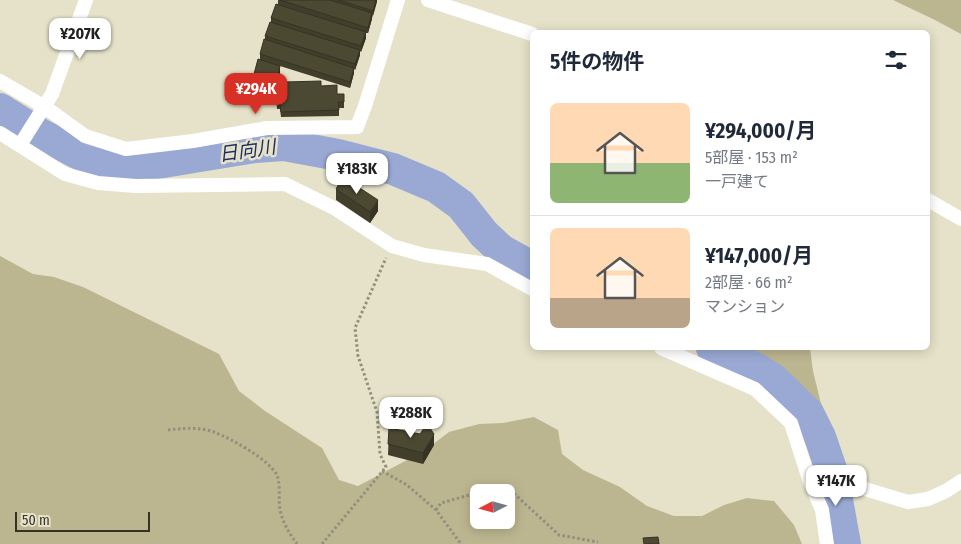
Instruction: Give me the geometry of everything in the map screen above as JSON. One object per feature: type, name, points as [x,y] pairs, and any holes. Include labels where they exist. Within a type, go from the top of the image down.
[{"type":"street","points":[[20,145],[52,94],[86,0]]},
{"type":"street","points":[[0,81],[45,107],[85,136],[126,149],[193,141],[267,128],[357,127],[398,0]]},
{"type":"street","points":[[428,0],[530,33]]},
{"type":"street","points":[[0,133],[64,174],[98,183],[136,186],[285,184],[334,208],[392,246],[424,255],[487,264],[530,289]]},
{"type":"street","points":[[930,201],[961,219]]},
{"type":"street","points":[[666,350],[755,389],[791,423],[808,479],[822,510],[827,544]]},
{"type":"street","points":[[808,479],[854,486],[908,502],[928,499],[946,492],[961,481]]},
{"type":"path","points":[[322,544],[386,467],[380,454],[377,412],[358,356],[355,328],[392,246]]},
{"type":"path","points":[[168,430],[188,428],[213,432],[256,454],[264,461],[278,477],[280,509],[284,525],[297,544]]},
{"type":"path","points":[[382,471],[407,485],[436,510],[461,544]]},
{"type":"path","points":[[436,510],[441,503],[491,489],[509,489],[559,535],[598,542]]},
{"type":"shaded area","points":[[893,0],[961,0],[961,34],[935,20]]},
{"type":"shaded area","points":[[0,256],[33,274],[54,277],[83,287],[219,354],[239,391],[265,411],[322,448],[339,480],[358,486],[424,451],[449,432],[479,424],[503,423],[534,417],[558,430],[562,454],[583,470],[620,487],[647,506],[674,516],[702,516],[724,505],[747,498],[774,501],[794,525],[802,544],[0,544]]},
{"type":"shaded area","points":[[722,350],[810,350],[813,371],[823,412],[791,384],[766,369]]},
{"type":"building","points":[[280,0],[330,0],[372,13],[368,28]]},
{"type":"building","points":[[338,0],[376,0],[373,11]]},
{"type":"building","points":[[276,4],[366,32],[361,46],[271,18]]},
{"type":"building","points":[[270,22],[360,50],[355,64],[265,36]]},
{"type":"building","points":[[264,39],[354,68],[350,82],[260,54]]},
{"type":"building","points":[[258,59],[280,66],[276,81],[254,74]]},
{"type":"building","points":[[321,81],[321,86],[337,85],[337,94],[344,94],[344,102],[338,102],[339,110],[281,112],[280,104],[277,104],[276,97],[280,98],[280,88],[285,88],[285,82]]},
{"type":"building","points":[[343,177],[378,200],[370,212],[336,189]]},
{"type":"building","points":[[427,424],[434,434],[423,453],[388,444],[389,428],[420,434]]},
{"type":"building","points":[[658,537],[659,544],[644,544],[643,538]]},
{"type":"waterway","name":"日向川","points":[[0,109],[42,135],[95,162],[127,168],[255,147],[284,145],[338,155],[393,169],[436,187],[461,205],[484,234],[501,250],[530,266]]},
{"type":"waterway","name":"日向川","points":[[716,350],[757,369],[773,379],[808,413],[820,437],[832,472],[845,544]]}]
